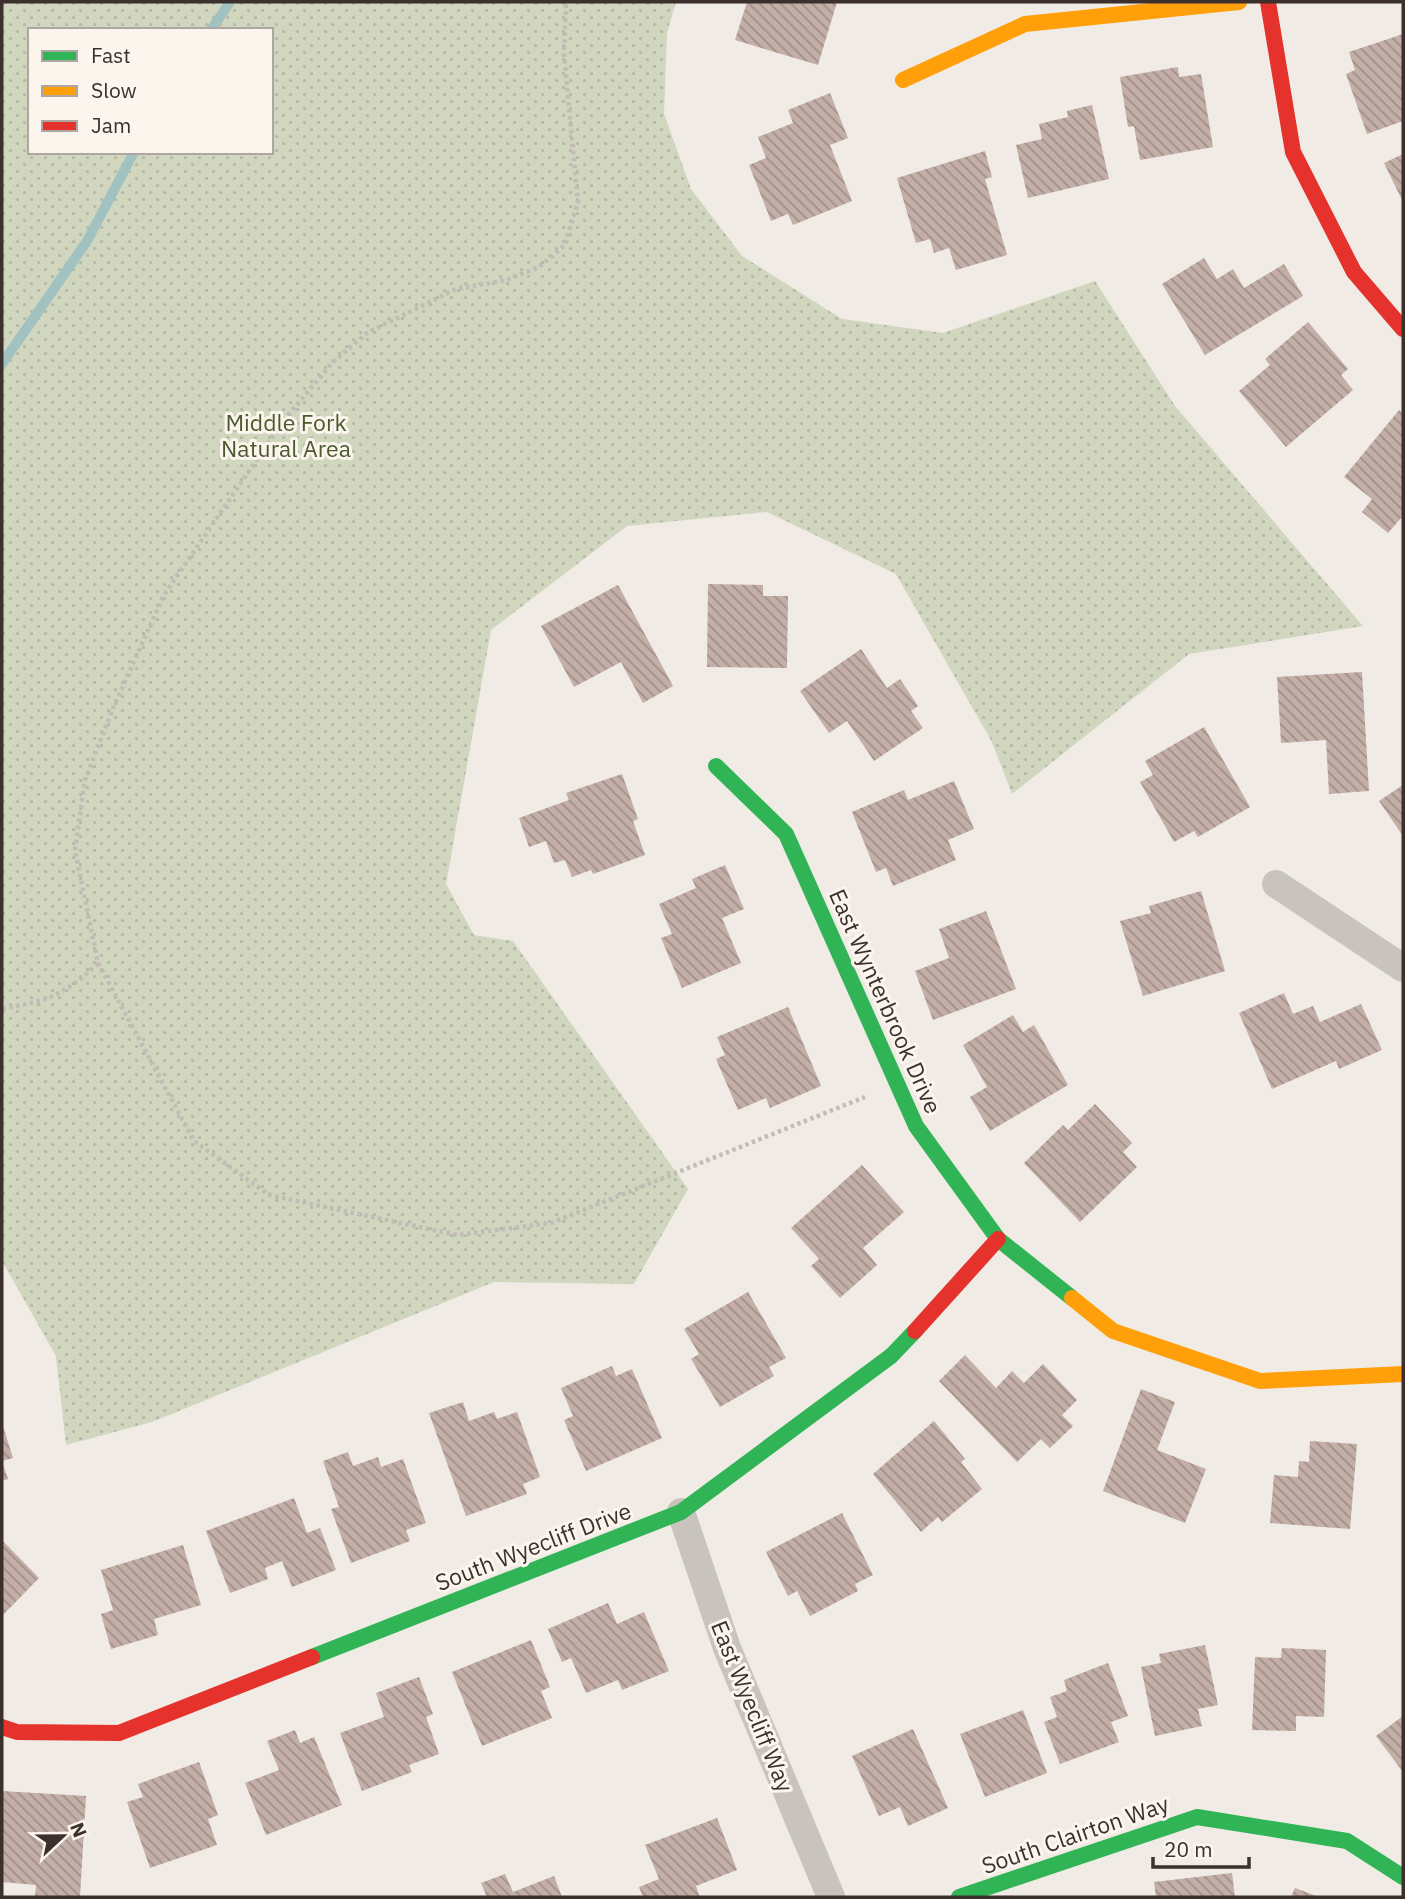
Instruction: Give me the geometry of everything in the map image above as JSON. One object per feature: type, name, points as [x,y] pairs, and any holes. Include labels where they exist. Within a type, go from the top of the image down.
[{"type":"street","points":[[903,80],[1025,24],[1239,2]]},
{"type":"street","points":[[1268,2],[1293,152],[1354,272],[1403,329]]},
{"type":"street","name":"East Wynterbrook Drive","points":[[716,766],[786,834],[916,1126],[998,1239],[1113,1331],[1260,1381],[1403,1374]]},
{"type":"street","points":[[1276,884],[1403,968]]},
{"type":"street","name":"South Wyecliff Drive","points":[[2,1727],[17,1732],[119,1733],[681,1512],[891,1356],[953,1293],[998,1239]]},
{"type":"street","name":"East Wyecliff Way","points":[[681,1512],[727,1648],[831,1897]]},
{"type":"street","name":"South Clairton Way","points":[[959,1897],[1197,1817],[1347,1841],[1403,1877]]},
{"type":"path","points":[[566,2],[564,54],[578,202],[565,245],[539,267],[506,281],[456,289],[378,328],[333,362],[284,420],[225,502],[164,596],[113,708],[85,780],[75,850],[98,963],[194,1141],[269,1195],[457,1235],[551,1223],[897,1084]]},
{"type":"path","points":[[2,1008],[23,1005],[71,990],[98,963]]},
{"type":"green space","name":"Middle Fork Natural Area","points":[[2,2],[676,2],[667,33],[664,114],[691,189],[742,256],[842,319],[943,333],[1095,281],[1175,406],[1363,626],[1189,654],[1012,794],[992,742],[896,574],[767,512],[627,526],[491,630],[446,884],[474,935],[513,941],[688,1189],[634,1284],[494,1282],[152,1422],[66,1445],[56,1356],[2,1261]]},
{"type":"building","points":[[747,2],[837,2],[818,65],[735,40]]},
{"type":"building","points":[[1403,34],[1403,121],[1367,134],[1346,74],[1355,70],[1349,52]]},
{"type":"building","points":[[1178,67],[1179,77],[1201,74],[1213,147],[1140,160],[1134,126],[1128,127],[1120,77]]},
{"type":"building","points":[[830,93],[848,138],[830,145],[852,201],[793,225],[788,214],[771,221],[749,165],[766,158],[758,137],[793,123],[788,110]]},
{"type":"building","points":[[1092,105],[1109,179],[1028,198],[1016,145],[1042,139],[1039,124],[1068,117],[1067,111]]},
{"type":"building","points":[[985,151],[992,177],[985,179],[1007,255],[956,270],[949,248],[934,253],[930,239],[916,243],[897,178]]},
{"type":"building","points":[[1403,154],[1403,202],[1384,163]]},
{"type":"building","points":[[1204,258],[1217,279],[1233,269],[1244,288],[1284,264],[1303,296],[1205,355],[1162,284]]},
{"type":"building","points":[[1308,322],[1348,369],[1341,375],[1353,390],[1286,447],[1239,391],[1270,365],[1265,359]]},
{"type":"building","points":[[1399,410],[1403,413],[1403,519],[1388,533],[1362,512],[1372,499],[1344,477]]},
{"type":"building","points":[[708,584],[763,585],[763,596],[788,596],[787,668],[707,667]]},
{"type":"building","points":[[618,585],[673,686],[643,703],[621,662],[574,687],[541,626]]},
{"type":"building","points":[[861,649],[887,688],[900,679],[918,706],[911,711],[923,728],[874,761],[847,721],[829,733],[800,691]]},
{"type":"building","points":[[1362,672],[1369,791],[1329,794],[1326,740],[1281,743],[1277,677]]},
{"type":"building","points":[[1204,727],[1250,807],[1198,837],[1194,831],[1174,842],[1140,782],[1153,775],[1145,761]]},
{"type":"building","points":[[622,774],[638,819],[633,821],[645,855],[593,874],[591,870],[572,877],[565,860],[554,863],[546,841],[529,847],[519,818],[569,800],[566,793]]},
{"type":"building","points":[[954,781],[974,829],[948,840],[956,860],[893,886],[886,868],[876,872],[852,812],[904,790],[908,800]]},
{"type":"building","points":[[1403,785],[1403,836],[1379,801]]},
{"type":"building","points":[[725,865],[744,909],[722,918],[741,963],[682,988],[661,938],[672,934],[659,904],[696,888],[692,879]]},
{"type":"building","points":[[1201,891],[1225,971],[1143,996],[1120,921],[1151,913],[1149,906]]},
{"type":"building","points":[[986,911],[1016,989],[933,1020],[915,971],[949,958],[939,929]]},
{"type":"building","points":[[1284,993],[1293,1014],[1313,1006],[1320,1022],[1361,1004],[1382,1050],[1339,1069],[1336,1061],[1272,1089],[1239,1013]]},
{"type":"building","points":[[788,1007],[821,1086],[770,1108],[766,1098],[738,1110],[716,1059],[725,1055],[717,1037]]},
{"type":"building","points":[[1013,1015],[1023,1032],[1034,1025],[1068,1085],[990,1131],[970,1097],[987,1087],[963,1045]]},
{"type":"building","points":[[1095,1104],[1132,1143],[1123,1152],[1137,1167],[1080,1222],[1024,1163],[1063,1125],[1068,1130]]},
{"type":"building","points":[[862,1165],[904,1212],[863,1248],[877,1265],[840,1298],[811,1266],[819,1259],[791,1228]]},
{"type":"building","points":[[748,1292],[786,1358],[769,1367],[774,1376],[720,1407],[691,1359],[699,1354],[684,1329]]},
{"type":"building","points":[[965,1355],[996,1388],[1012,1371],[1024,1383],[1043,1364],[1077,1400],[1062,1415],[1073,1426],[1050,1448],[1041,1439],[1017,1462],[939,1381]]},
{"type":"building","points":[[612,1366],[616,1376],[632,1369],[662,1438],[586,1471],[564,1420],[573,1416],[561,1388]]},
{"type":"building","points":[[1141,1389],[1175,1402],[1157,1450],[1206,1469],[1185,1523],[1103,1491]]},
{"type":"building","points":[[463,1402],[469,1421],[494,1412],[497,1419],[517,1412],[540,1477],[523,1484],[527,1494],[466,1516],[429,1413]]},
{"type":"building","points":[[934,1421],[965,1459],[961,1462],[982,1489],[942,1522],[938,1517],[921,1532],[873,1474]]},
{"type":"building","points":[[2,1423],[13,1458],[2,1461]]},
{"type":"building","points":[[1310,1441],[1357,1444],[1350,1529],[1270,1523],[1274,1475],[1298,1477],[1299,1461],[1309,1462]]},
{"type":"building","points":[[348,1452],[353,1466],[378,1457],[381,1467],[403,1459],[426,1523],[406,1530],[410,1541],[351,1563],[331,1509],[339,1507],[323,1461]]},
{"type":"building","points":[[2,1461],[8,1479],[2,1481]]},
{"type":"building","points":[[294,1498],[307,1533],[320,1528],[336,1570],[292,1587],[282,1561],[265,1568],[268,1579],[230,1593],[206,1531]]},
{"type":"building","points":[[842,1513],[873,1575],[855,1584],[858,1591],[810,1616],[797,1591],[788,1596],[766,1552]]},
{"type":"building","points":[[2,1540],[39,1578],[2,1616]]},
{"type":"building","points":[[183,1545],[201,1605],[154,1619],[158,1635],[111,1649],[101,1614],[113,1610],[101,1570]]},
{"type":"building","points":[[608,1603],[617,1624],[644,1612],[669,1671],[622,1690],[618,1680],[586,1693],[571,1658],[562,1662],[548,1629]]},
{"type":"building","points":[[531,1640],[550,1687],[541,1691],[552,1718],[482,1746],[452,1672]]},
{"type":"building","points":[[1205,1645],[1218,1705],[1198,1709],[1202,1726],[1155,1736],[1141,1667],[1161,1663],[1159,1654]]},
{"type":"building","points":[[1282,1648],[1326,1650],[1324,1717],[1296,1716],[1296,1731],[1252,1730],[1255,1657],[1281,1658]]},
{"type":"building","points":[[1108,1663],[1128,1716],[1111,1722],[1119,1742],[1060,1764],[1044,1722],[1057,1717],[1050,1697],[1067,1691],[1064,1680]]},
{"type":"building","points":[[419,1677],[433,1714],[426,1717],[439,1754],[409,1765],[412,1772],[362,1791],[340,1733],[384,1717],[376,1693]]},
{"type":"building","points":[[1023,1710],[1047,1773],[985,1797],[960,1734]]},
{"type":"building","points":[[1403,1716],[1403,1772],[1376,1736]]},
{"type":"building","points":[[913,1729],[948,1808],[908,1826],[900,1807],[879,1816],[852,1756]]},
{"type":"building","points":[[295,1730],[300,1743],[314,1737],[342,1805],[266,1835],[245,1783],[279,1770],[267,1741]]},
{"type":"building","points":[[199,1762],[218,1815],[208,1819],[217,1845],[150,1868],[127,1802],[143,1797],[138,1784]]},
{"type":"building","points":[[2,1791],[86,1796],[80,1897],[35,1897],[36,1885],[2,1882]]},
{"type":"building","points":[[717,1818],[737,1870],[696,1886],[700,1897],[643,1897],[639,1887],[659,1879],[645,1845]]},
{"type":"building","points":[[1232,1873],[1235,1897],[1156,1897],[1154,1882]]},
{"type":"building","points":[[505,1874],[513,1892],[554,1876],[562,1897],[487,1897],[481,1883]]},
{"type":"building","points":[[1295,1888],[1319,1897],[1291,1897]]},
{"type":"waterway","points":[[212,28],[230,2]]},
{"type":"waterway","points":[[2,364],[87,241],[133,154]]},
{"type":"traffic: fast","points":[[716,766],[786,834],[916,1126],[998,1239],[1072,1298]]},
{"type":"traffic: fast","points":[[312,1657],[681,1512],[891,1356],[915,1331]]},
{"type":"traffic: fast","points":[[959,1897],[1197,1817],[1347,1841],[1403,1877]]},
{"type":"traffic: slow","points":[[903,80],[1025,24],[1239,2]]},
{"type":"traffic: slow","points":[[1072,1298],[1113,1331],[1260,1381],[1403,1374]]},
{"type":"traffic: jam","points":[[1268,2],[1293,152],[1354,272],[1403,329]]},
{"type":"traffic: jam","points":[[915,1331],[998,1239]]},
{"type":"traffic: jam","points":[[2,1727],[17,1732],[119,1733],[312,1657]]}]
